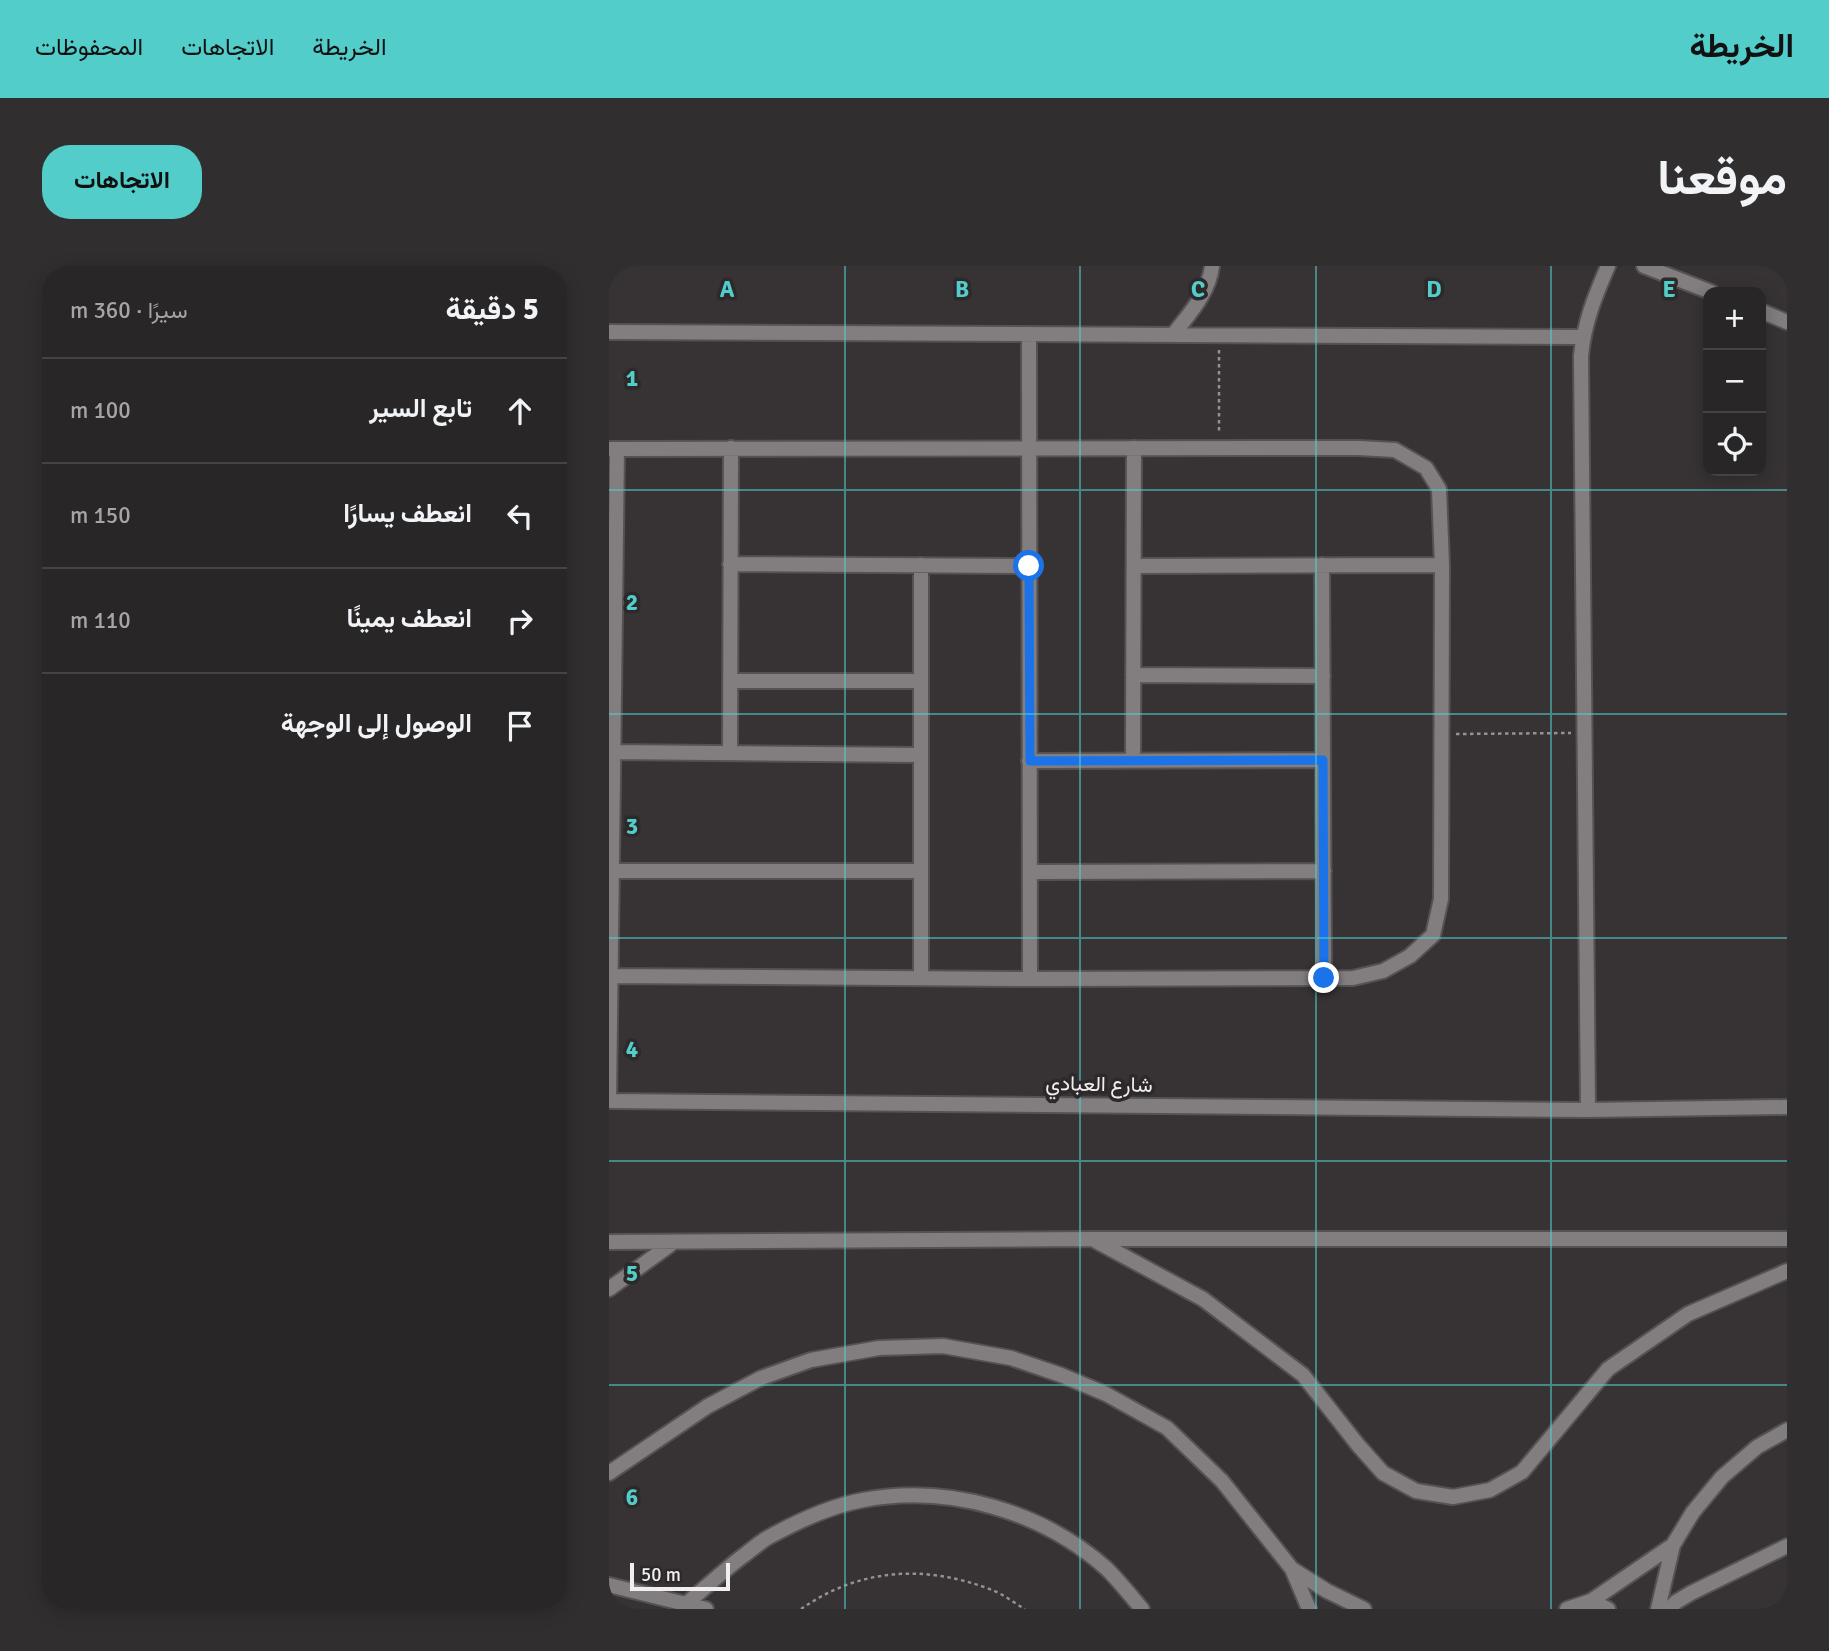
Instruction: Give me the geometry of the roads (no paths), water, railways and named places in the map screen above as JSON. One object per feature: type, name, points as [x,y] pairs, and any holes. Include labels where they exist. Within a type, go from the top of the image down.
[{"type":"street","points":[[1173,335],[1204,292],[1212,266]]},
{"type":"street","points":[[1588,1110],[1580,375],[1582,337],[1591,304],[1608,266]]},
{"type":"street","points":[[1644,266],[1703,289]]},
{"type":"street","points":[[1766,314],[1787,322]]},
{"type":"street","points":[[609,332],[1582,337]]},
{"type":"street","points":[[1029,334],[1030,979]]},
{"type":"street","points":[[1133,761],[1134,447]]},
{"type":"street","points":[[730,753],[731,448]]},
{"type":"street","points":[[609,1101],[610,976],[614,752],[613,449],[1359,448],[1395,450],[1426,468],[1439,489],[1442,565],[1441,899],[1433,935],[1411,956],[1383,971],[1353,978],[610,976]]},
{"type":"street","points":[[730,564],[1029,566]]},
{"type":"street","points":[[921,565],[921,978]]},
{"type":"street","points":[[1322,565],[1324,978]]},
{"type":"street","points":[[1134,566],[1442,565]]},
{"type":"street","points":[[1133,675],[1323,676]]},
{"type":"street","points":[[730,681],[921,681]]},
{"type":"street","points":[[614,752],[921,755]]},
{"type":"street","points":[[1030,761],[1323,760]]},
{"type":"street","points":[[613,871],[921,871]]},
{"type":"street","points":[[1030,872],[1324,871]]},
{"type":"street","name":"شارع العبادي","points":[[609,1101],[1588,1110],[1787,1107]]},
{"type":"street","points":[[1092,1239],[1203,1299],[1303,1375],[1383,1473],[1416,1491],[1453,1497],[1490,1490],[1523,1472],[1608,1369],[1688,1314],[1787,1271]]},
{"type":"street","points":[[609,1242],[1787,1239]]},
{"type":"street","points":[[609,1289],[674,1242]]},
{"type":"street","points":[[609,1473],[708,1406],[761,1378],[811,1360],[879,1348],[943,1346],[1010,1359],[1061,1375],[1106,1394],[1167,1428],[1222,1481],[1292,1569],[1309,1609]]},
{"type":"street","points":[[1658,1609],[1673,1545],[1693,1512],[1722,1476],[1757,1447],[1787,1430]]},
{"type":"street","points":[[686,1604],[766,1538],[813,1515],[863,1500],[915,1495],[968,1500],[1019,1514],[1065,1538],[1107,1570],[1142,1609]]},
{"type":"street","points":[[1567,1609],[1591,1601],[1673,1545]]},
{"type":"street","points":[[1669,1609],[1691,1593],[1787,1546]]},
{"type":"street","points":[[1292,1569],[1364,1609]]},
{"type":"street","points":[[609,1585],[706,1609]]},
{"type":"street","points":[[1591,1601],[1608,1609]]}]
